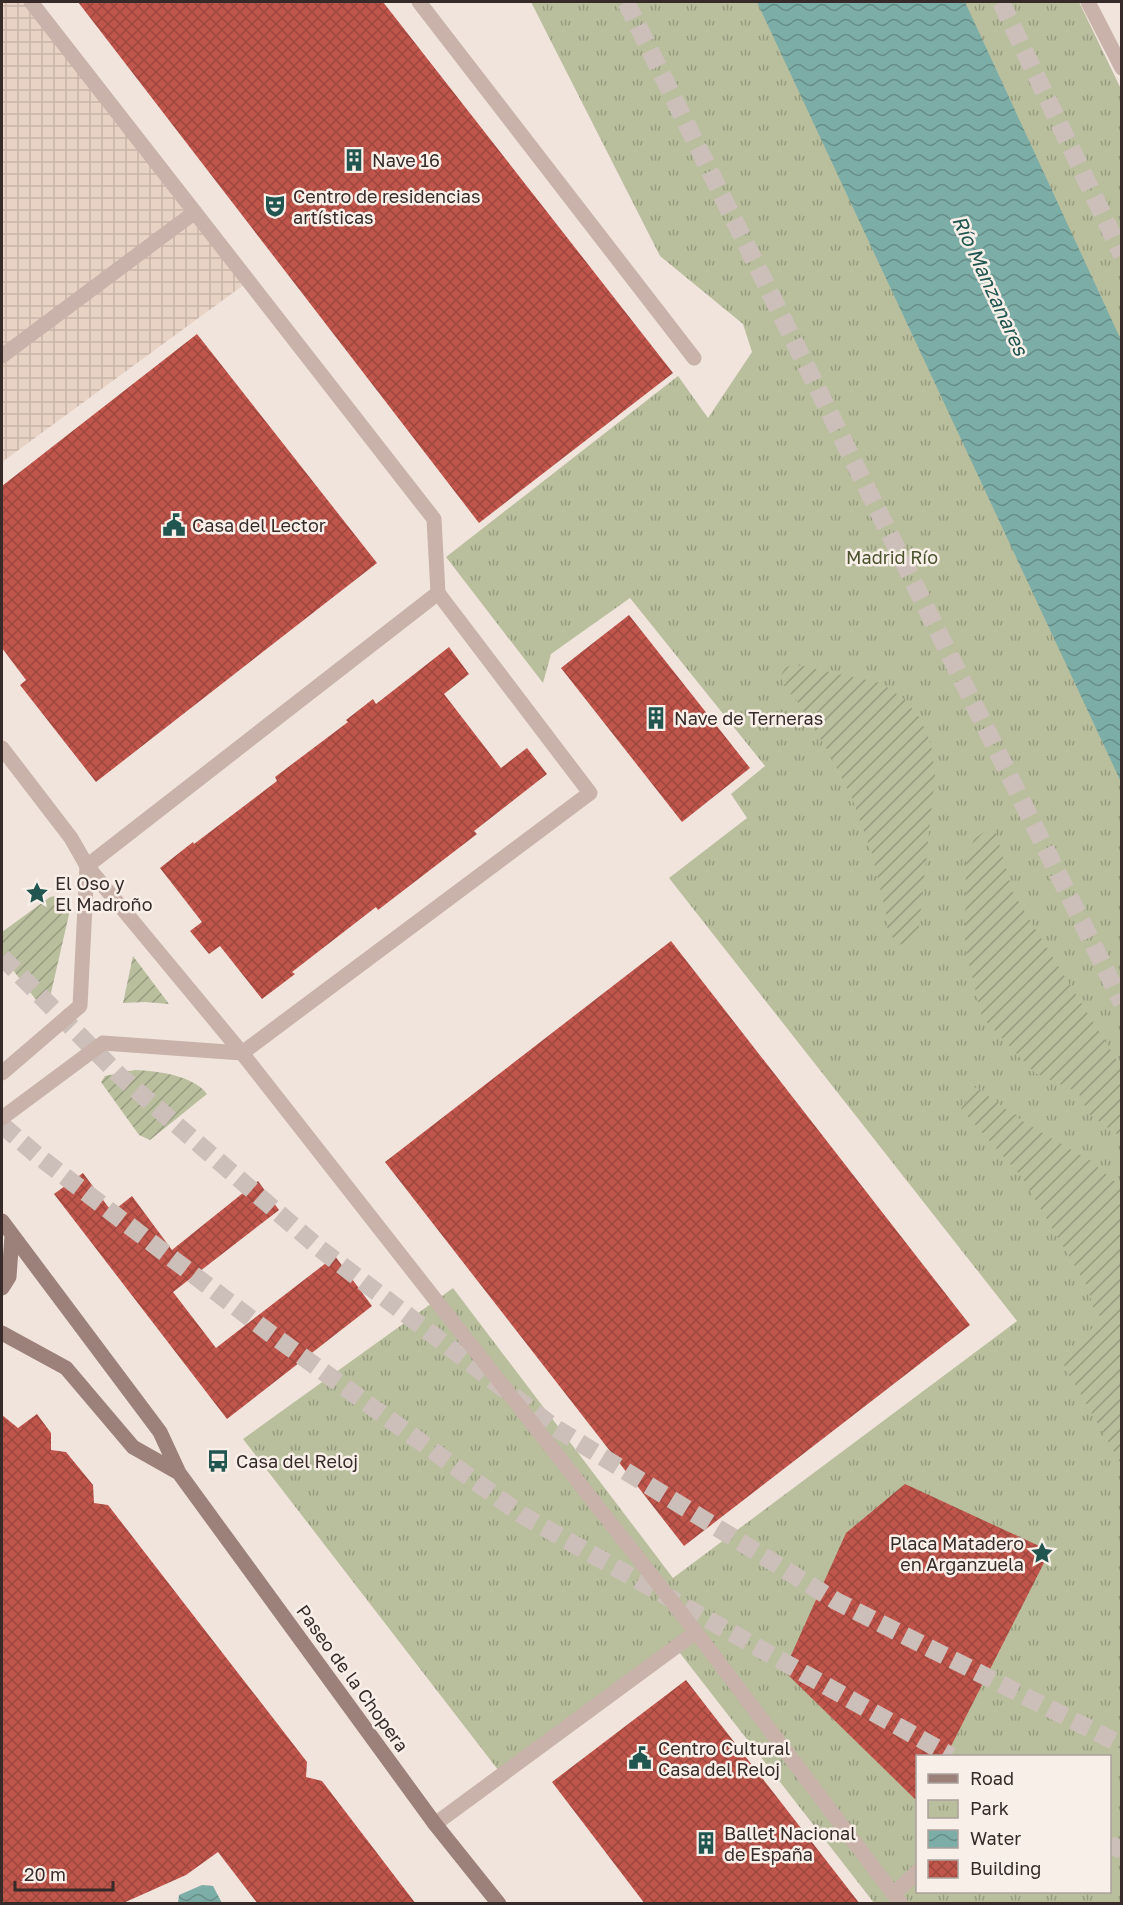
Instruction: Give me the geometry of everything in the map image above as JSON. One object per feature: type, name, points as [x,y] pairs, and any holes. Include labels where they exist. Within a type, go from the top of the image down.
[{"type":"street","points":[[2,1118],[103,1043],[243,1053],[590,793],[438,593],[434,519],[31,2]]},
{"type":"street","points":[[418,2],[694,358]]},
{"type":"street","points":[[1088,2],[1122,68]]},
{"type":"street","points":[[2,356],[195,212]]},
{"type":"street","points":[[2,1073],[81,1006],[87,866],[438,593]]},
{"type":"street","points":[[2,748],[71,838],[87,866],[243,1053],[696,1632],[898,1899],[916,1874]]},
{"type":"street","name":"Paseo de la Chopera","points":[[2,1221],[160,1432],[179,1473],[435,1824],[499,1904]]},
{"type":"street","points":[[2,1288],[9,1277],[12,1236]]},
{"type":"street","name":"Paseo de la Chopera","points":[[2,1333],[66,1368],[133,1447],[179,1473]]},
{"type":"street","points":[[435,1824],[696,1632]]},
{"type":"green space","name":"Madrid Río","points":[[531,2],[1079,2],[1122,91],[1121,1903],[874,1903],[676,1648],[505,1779],[243,1439],[453,1288],[673,1578],[1017,1321],[669,878],[747,818],[731,794],[765,766],[630,598],[551,654],[543,683],[446,557],[678,376],[708,418],[752,352],[743,324],[660,256]]},
{"type":"green space","points":[[796,665],[881,683],[904,699],[920,718],[931,744],[935,775],[918,936],[910,945],[896,944],[887,927],[886,913],[872,854],[852,798],[828,751],[797,701],[783,684],[781,675],[786,667]]},
{"type":"green space","points":[[994,826],[1013,893],[1121,1067],[1121,1137],[1089,1114],[1078,1092],[1035,1073],[982,1017],[965,947],[966,856],[975,838]]},
{"type":"green space","points":[[55,896],[67,900],[70,910],[48,1006],[40,1005],[2,956],[2,932],[50,897]]},
{"type":"green space","points":[[133,956],[169,1004],[123,1003]]},
{"type":"green space","points":[[135,1070],[184,1078],[193,1082],[207,1094],[150,1140],[139,1135],[101,1082],[105,1076]]},
{"type":"green space","points":[[976,1087],[1022,1121],[1091,1161],[1121,1187],[1121,1464],[1064,1365],[1101,1316],[1095,1314],[1088,1288],[1021,1176],[961,1109]]},
{"type":"shaded area","points":[[2,2],[31,2],[249,281],[2,462]]},
{"type":"water","name":"Río Manzanares","points":[[757,2],[965,2],[1121,340],[1121,782]]},
{"type":"water","points":[[202,1885],[213,1886],[222,1903],[178,1903],[179,1895]]},
{"type":"building","name":"Nave 16","points":[[78,2],[383,2],[673,373],[479,523]]},
{"type":"building","name":"Casa del Lector","points":[[197,334],[377,563],[96,782],[20,685],[26,680],[2,648],[2,486]]},
{"type":"building","name":"Nave de Terneras","points":[[629,615],[750,768],[682,822],[561,668]]},
{"type":"building","points":[[449,647],[469,674],[444,694],[501,768],[527,748],[547,774],[474,831],[477,834],[378,910],[376,907],[292,972],[295,974],[262,999],[220,946],[209,954],[190,931],[202,922],[160,868],[277,781],[275,777],[348,722],[346,720],[373,699],[376,704]]},
{"type":"building","points":[[671,941],[970,1325],[684,1546],[385,1162]]},
{"type":"building","points":[[83,1173],[112,1212],[132,1196],[172,1250],[258,1181],[279,1210],[173,1292],[216,1348],[335,1256],[372,1306],[227,1419],[54,1194]]},
{"type":"building","points":[[37,1414],[51,1433],[51,1450],[66,1452],[93,1485],[94,1503],[108,1505],[307,1762],[306,1777],[322,1781],[416,1904],[258,1904],[218,1852],[186,1875],[121,1904],[2,1904],[2,1415],[18,1428]]},
{"type":"building","points":[[905,1484],[1050,1551],[947,1755],[916,1755],[916,1800],[784,1671],[846,1533]]},
{"type":"building","name":"Ballet Nacional de España","points":[[686,1680],[860,1904],[645,1904],[552,1782]]},
{"type":"tunnel","points":[[626,2],[1122,1003]]},
{"type":"tunnel","points":[[1001,2],[1122,255]]},
{"type":"tunnel","points":[[2,957],[120,1076],[319,1248],[554,1427],[836,1601],[1122,1745]]},
{"type":"tunnel","points":[[2,1125],[38,1156],[271,1334],[522,1515],[949,1755]]},
{"type":"tunnel","points":[[1111,1845],[1122,1850]]},
{"type":"place","name":"Nave 16","points":[[354,160]]},
{"type":"place","name":"Centro de residencias artísticas","points":[[275,206]]},
{"type":"place","name":"Casa del Lector","points":[[174,525]]},
{"type":"place","name":"Nave de Terneras","points":[[656,718]]},
{"type":"place","name":"El Oso y El Madroño","points":[[37,893]]},
{"type":"place","name":"Casa del Reloj","points":[[218,1461]]},
{"type":"place","name":"Placa Matadero en Arganzuela","points":[[1042,1553]]},
{"type":"place","name":"Centro Cultural Casa del Reloj","points":[[640,1758]]},
{"type":"place","name":"Ballet Nacional de España","points":[[706,1843]]}]
